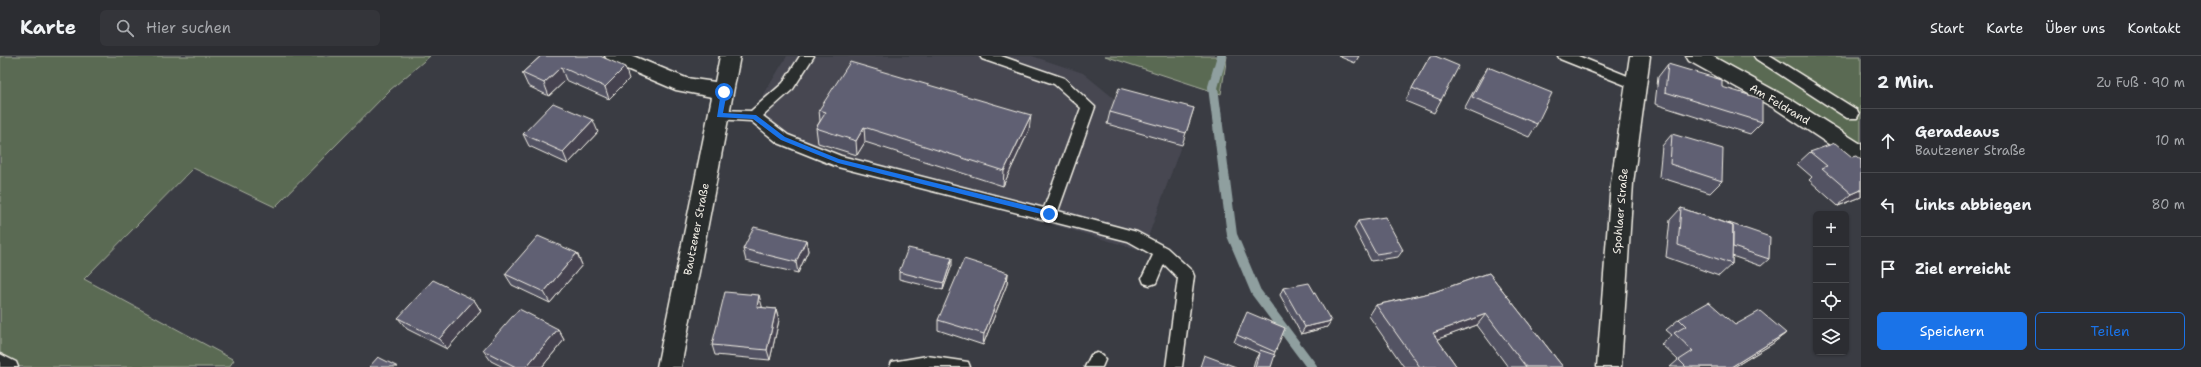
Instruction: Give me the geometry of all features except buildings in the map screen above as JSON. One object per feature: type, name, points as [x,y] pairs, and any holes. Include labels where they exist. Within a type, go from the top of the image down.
[{"type":"street","points":[[615,56],[683,85],[724,92]]},
{"type":"street","name":"Bautzener Straße","points":[[669,367],[730,56]]},
{"type":"street","name":"Spohlaer Straße","points":[[1609,367],[1622,183],[1640,56]]},
{"type":"street","name":"Am Feldrand","points":[[1704,57],[1783,104],[1861,156]]},
{"type":"lane","points":[[754,116],[788,86],[807,56]]},
{"type":"lane","points":[[987,56],[1059,81],[1088,107],[1049,214]]},
{"type":"lane","points":[[1565,56],[1635,84]]},
{"type":"lane","points":[[1760,56],[1852,114]]},
{"type":"lane","points":[[719,115],[754,116],[783,139],[838,161],[1132,236],[1162,252],[1186,276],[1174,367]]},
{"type":"lane","points":[[1150,278],[1162,252]]},
{"type":"lane","points":[[0,361],[10,367]]},
{"type":"lane","points":[[898,367],[927,363],[962,367]]},
{"type":"shaded area","points":[[787,56],[1032,56],[1083,73],[1116,100],[1190,121],[1143,251],[980,203],[839,159],[786,135],[756,129],[754,116],[764,94]]},
{"type":"green space","points":[[0,56],[430,56],[390,90],[275,207],[193,168],[84,279],[234,360],[229,367],[0,367]]},
{"type":"green space","points":[[1105,56],[1227,56],[1221,94]]},
{"type":"green space","points":[[1696,56],[1861,56],[1861,155]]},
{"type":"waterway","points":[[1222,56],[1213,87],[1232,235],[1256,292],[1312,367]]},
{"type":"route","points":[[724,92],[719,115],[754,116],[783,139],[838,161],[983,196],[1049,214]]}]
